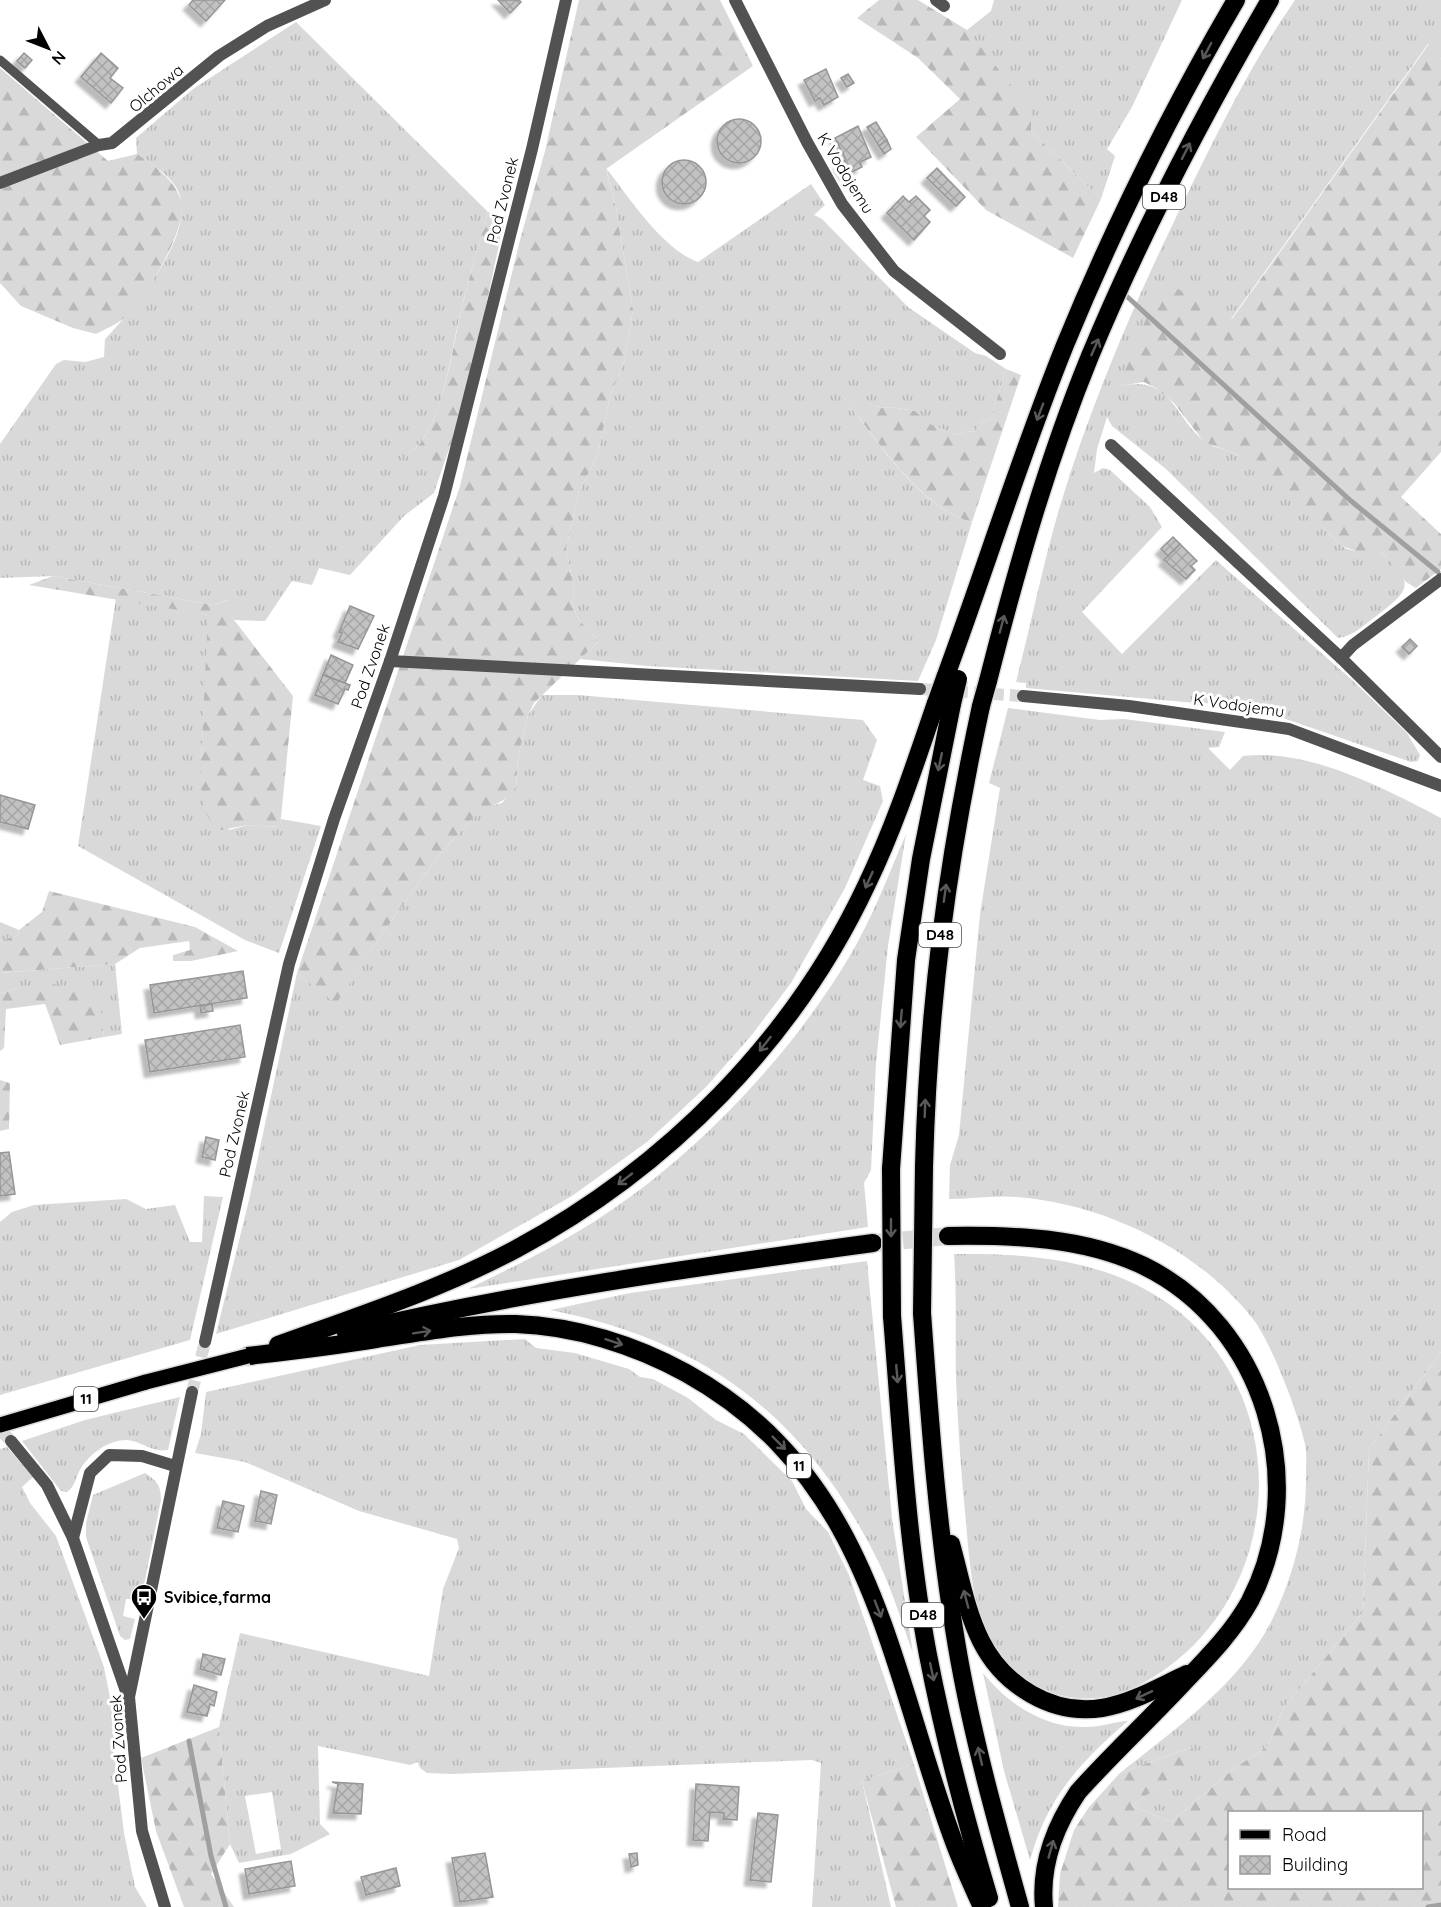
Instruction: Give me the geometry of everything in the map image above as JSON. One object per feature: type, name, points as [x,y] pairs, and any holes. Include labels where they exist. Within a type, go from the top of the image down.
[{"type":"highway","name":"D48","points":[[991,1907],[966,1820],[928,1653],[905,1482],[892,1316],[891,1169],[906,960],[944,704],[1024,453],[1065,346],[1110,241],[1160,139],[1236,0]]},
{"type":"highway","name":"D48","points":[[1020,1907],[991,1803],[957,1648],[934,1479],[922,1313],[926,1065],[936,964],[950,864],[981,706],[1015,573],[1050,463],[1090,357],[1186,152],[1270,0]]},
{"type":"highway","points":[[248,1356],[398,1301],[514,1250],[570,1218],[623,1182],[681,1133],[719,1097],[762,1049],[801,997],[837,943],[867,885],[944,704]]},
{"type":"highway","points":[[948,1236],[1030,1237],[1070,1243],[1108,1252],[1144,1266],[1177,1287],[1206,1312],[1231,1341],[1254,1378],[1269,1420],[1277,1466],[1276,1515],[1266,1558],[1250,1600],[1226,1637],[1101,1766],[1065,1811],[1049,1854],[1044,1876],[1044,1907]]},
{"type":"highway","name":"11","points":[[248,1356],[461,1306],[668,1271],[873,1243]]},
{"type":"highway","name":"11","points":[[248,1356],[458,1326],[516,1324],[567,1329],[615,1342],[661,1359],[705,1384],[745,1412],[781,1444],[812,1482],[839,1522],[861,1566],[896,1657],[954,1842],[982,1907]]},
{"type":"highway","points":[[934,1479],[974,1625],[992,1659],[1017,1685],[1049,1703],[1084,1710],[1100,1709],[1135,1699],[1197,1669]]},
{"type":"main road","name":"11","points":[[0,1425],[146,1382],[248,1356]]},
{"type":"street","name":"Olchowa","points":[[0,183],[99,145],[112,143],[219,56],[257,32],[325,0]]},
{"type":"street","name":"Pod Zvonek","points":[[205,1342],[289,964],[334,819],[390,661],[444,496],[529,161],[566,0]]},
{"type":"street","name":"K Vodojemu","points":[[735,0],[807,142],[842,204],[894,271],[1000,354]]},
{"type":"street","points":[[1111,445],[1341,658],[1441,757]]},
{"type":"street","points":[[1341,658],[1353,645],[1441,579]]},
{"type":"street","points":[[390,661],[920,689]]},
{"type":"street","name":"K Vodojemu","points":[[1023,696],[1129,706],[1289,729],[1441,786]]},
{"type":"street","name":"Pod Zvonek","points":[[165,1907],[142,1831],[129,1697],[192,1392]]},
{"type":"street","points":[[11,1441],[47,1485],[74,1538],[129,1697]]},
{"type":"street","points":[[74,1538],[90,1473],[109,1455],[142,1456],[175,1467]]},
{"type":"lane","points":[[0,60],[99,145]]},
{"type":"green space","points":[[579,0],[720,0],[753,66],[606,169],[616,208],[633,310],[624,362],[610,396],[598,454],[579,492],[566,549],[575,592],[572,604],[579,620],[599,641],[534,703],[528,715],[518,758],[516,787],[511,796],[476,815],[440,854],[381,935],[336,1004],[297,973],[460,486],[520,240],[545,151]]},
{"type":"green space","points":[[879,0],[918,0],[967,30],[1031,110],[1031,131],[1101,199],[1073,258],[986,210],[916,137],[960,99],[918,58],[857,18]]},
{"type":"green space","points":[[994,0],[1182,0],[1132,107],[1107,149],[1115,156],[1101,199],[1031,131],[967,30],[991,11]]},
{"type":"green space","points":[[1295,0],[1441,0],[1441,59],[1428,44],[1231,319],[1120,386],[1137,384],[1151,386],[1161,392],[1204,441],[1238,455],[1272,477],[1345,548],[1373,551],[1385,555],[1401,574],[1405,586],[1396,600],[1362,627],[1338,638],[1166,469],[1112,426],[1107,417],[1097,449],[1094,473],[1103,468],[1110,470],[1150,507],[1162,527],[1082,612],[1122,654],[1216,560],[1352,680],[1407,733],[1420,755],[1418,761],[1411,762],[1277,716],[1230,704],[1026,688],[1026,683],[1016,682],[1060,506],[1089,420],[1122,335],[1159,252],[1232,105]]},
{"type":"green space","points":[[296,22],[488,212],[466,289],[437,412],[418,445],[406,454],[438,481],[434,493],[404,516],[350,575],[319,568],[312,585],[292,581],[265,621],[234,620],[227,600],[214,605],[53,576],[0,578],[0,444],[56,364],[64,360],[85,362],[104,357],[105,339],[132,309],[161,268],[180,224],[182,204],[176,187],[163,173],[137,154],[136,138],[193,89]]},
{"type":"green space","points":[[1429,44],[1441,59],[1441,452],[1401,497],[1441,534],[1441,569],[1416,588],[1406,582],[1384,554],[1361,553],[1342,546],[1271,477],[1236,454],[1204,442],[1174,403],[1156,388],[1144,382],[1119,386],[1162,280],[1232,319]]},
{"type":"green space","points":[[0,68],[108,161],[137,154],[150,163],[169,179],[181,200],[182,212],[179,227],[163,262],[143,296],[124,318],[96,334],[73,328],[21,306],[0,283]]},
{"type":"green space","points":[[606,168],[659,234],[672,246],[698,262],[811,184],[825,205],[814,215],[822,219],[908,307],[975,353],[986,356],[1006,369],[991,419],[982,421],[975,432],[967,431],[957,435],[929,424],[915,411],[892,407],[881,408],[841,394],[899,469],[916,487],[953,514],[972,522],[936,640],[918,681],[648,666],[580,659],[599,641],[579,620],[572,604],[575,592],[566,549],[579,492],[598,454],[610,396],[624,362],[633,310],[616,208]]},
{"type":"green space","points":[[488,212],[500,217],[500,240],[466,400],[438,481],[405,454],[417,446],[428,432],[444,390],[467,286]]},
{"type":"green space","points":[[1006,369],[1021,375],[972,522],[934,502],[916,486],[840,393],[881,408],[892,407],[915,411],[930,424],[957,435],[967,431],[975,432],[982,421],[991,419]]},
{"type":"green space","points":[[53,576],[214,605],[228,600],[234,620],[293,696],[280,827],[248,825],[221,830],[208,817],[205,809],[201,790],[201,761],[208,615],[29,585]]},
{"type":"green space","points":[[116,598],[209,615],[201,761],[229,830],[248,825],[279,827],[281,819],[321,826],[279,953],[245,940],[78,846]]},
{"type":"green space","points":[[542,695],[578,695],[863,720],[877,740],[863,780],[880,786],[883,801],[845,888],[791,983],[751,1036],[706,1087],[647,1142],[572,1196],[459,1260],[216,1334],[249,1200],[297,973],[336,1003],[381,935],[440,854],[476,815],[487,807],[502,803],[516,787],[518,758],[528,715]]},
{"type":"green space","points":[[1008,708],[1100,720],[1124,719],[1225,732],[1219,747],[1208,748],[1230,770],[1243,756],[1268,755],[1293,758],[1319,764],[1370,783],[1441,818],[1441,1352],[1369,1449],[1363,1612],[1283,1709],[1268,1746],[1232,1770],[1171,1822],[1132,1806],[1191,1762],[1192,1747],[1120,1773],[1205,1704],[1242,1665],[1259,1643],[1280,1602],[1298,1547],[1306,1490],[1306,1447],[1284,1379],[1253,1319],[1231,1294],[1177,1251],[1116,1220],[1050,1201],[1017,1197],[949,1199],[950,1165],[959,1135],[980,914],[1000,788],[989,783]]},
{"type":"green space","points":[[906,834],[888,946],[876,1064],[871,1170],[864,1183],[868,1227],[468,1289],[556,1244],[607,1213],[677,1160],[743,1097],[802,1027],[851,954],[874,910]]},
{"type":"green space","points":[[49,891],[195,927],[238,951],[191,961],[173,961],[173,955],[190,950],[189,941],[140,948],[115,964],[0,973],[0,941],[18,935],[19,930],[42,912]]},
{"type":"green space","points":[[0,922],[19,930],[18,935],[0,941]]},
{"type":"green space","points":[[115,964],[122,1034],[104,1037],[99,1005],[18,988],[0,994],[0,973]]},
{"type":"green space","points":[[47,984],[83,990],[95,998],[100,1007],[104,1037],[60,1045],[45,1004],[6,1009],[4,1048],[0,1051],[0,994],[18,988]]},
{"type":"green space","points":[[0,1080],[10,1083],[9,1129],[0,1131]]},
{"type":"green space","points":[[204,1196],[223,1197],[190,1340],[0,1395],[0,1222],[12,1212],[34,1205],[126,1199],[146,1209],[175,1205],[190,1242],[202,1242]]},
{"type":"green space","points":[[954,1254],[1011,1255],[1066,1262],[1093,1268],[1145,1289],[1169,1304],[1210,1343],[1239,1389],[1255,1441],[1259,1494],[1250,1547],[1230,1596],[1198,1640],[1155,1676],[1121,1693],[1098,1698],[1073,1698],[1037,1686],[1026,1680],[1008,1664],[993,1644],[982,1620],[972,1579],[963,1487],[956,1379]]},
{"type":"green space","points":[[867,1261],[892,1518],[913,1653],[884,1574],[851,1512],[820,1467],[785,1428],[747,1394],[705,1366],[658,1342],[607,1324],[550,1310],[630,1293]]},
{"type":"green space","points":[[525,1339],[536,1348],[575,1353],[629,1369],[640,1377],[653,1379],[688,1398],[716,1420],[744,1434],[792,1481],[806,1509],[828,1532],[849,1575],[914,1764],[862,1781],[891,1907],[812,1907],[821,1763],[812,1760],[452,1774],[427,1773],[420,1768],[418,1762],[410,1765],[318,1746],[320,1824],[330,1834],[291,1854],[239,1863],[230,1844],[219,1727],[240,1633],[429,1676],[443,1589],[459,1548],[457,1539],[359,1511],[245,1462],[195,1453],[201,1434],[206,1392],[420,1345]],"holes":[[[272,1792],[281,1849],[256,1854],[245,1796]]]},
{"type":"green space","points":[[1441,1352],[1441,1907],[1058,1907],[1060,1874],[1074,1830],[1089,1807],[1120,1773],[1192,1747],[1192,1762],[1132,1806],[1171,1822],[1232,1770],[1268,1746],[1283,1709],[1363,1612],[1369,1449]]},
{"type":"green space","points":[[180,1397],[168,1450],[157,1450],[127,1440],[113,1442],[85,1462],[67,1492],[61,1491],[22,1441],[85,1420]]},
{"type":"green space","points":[[7,1447],[33,1477],[22,1487],[30,1503],[56,1536],[104,1667],[112,1708],[114,1753],[124,1833],[135,1887],[147,1907],[0,1907],[0,1449]]},
{"type":"green space","points":[[145,1473],[158,1484],[161,1500],[143,1590],[137,1589],[134,1599],[126,1599],[123,1616],[135,1619],[130,1639],[125,1640],[120,1636],[86,1537],[86,1523],[93,1495]]},
{"type":"green space","points":[[983,1673],[1016,1704],[1042,1719],[1057,1724],[1087,1727],[1128,1721],[1095,1751],[1067,1783],[1046,1818],[1030,1860],[1004,1771]]},
{"type":"green space","points":[[219,1727],[230,1844],[211,1874],[234,1907],[184,1907],[156,1831],[141,1758]]},
{"type":"green space","points":[[914,1764],[958,1907],[896,1907],[862,1781]]},
{"type":"building","points":[[193,0],[225,0],[206,21],[189,5]]},
{"type":"building","points":[[498,0],[519,0],[521,2],[510,13]]},
{"type":"building","points":[[24,53],[32,60],[25,68],[17,61]]},
{"type":"building","points":[[101,53],[118,68],[110,78],[123,88],[111,103],[81,77]]},
{"type":"building","points":[[826,69],[838,97],[824,105],[820,98],[815,101],[804,80]]},
{"type":"building","points":[[848,74],[854,83],[847,87],[841,78]]},
{"type":"building","points":[[739,119],[748,120],[755,125],[760,132],[760,150],[755,157],[748,162],[739,163],[730,162],[723,157],[718,150],[717,141],[718,132],[723,125],[730,120]]},
{"type":"building","points":[[876,122],[887,140],[879,146],[867,127]]},
{"type":"building","points":[[858,126],[871,157],[860,162],[862,167],[846,175],[839,164],[846,160],[835,138]]},
{"type":"building","points":[[887,140],[891,149],[884,154],[879,146]]},
{"type":"building","points":[[684,160],[699,167],[706,182],[699,197],[684,204],[669,197],[662,182],[669,167]]},
{"type":"building","points":[[937,168],[965,197],[956,206],[927,178]]},
{"type":"building","points":[[903,196],[909,202],[916,196],[930,210],[924,216],[930,222],[914,240],[887,213]]},
{"type":"building","points":[[1173,537],[1180,544],[1168,556],[1161,549]]},
{"type":"building","points":[[1180,544],[1197,561],[1191,566],[1195,570],[1186,579],[1164,560]]},
{"type":"building","points":[[350,606],[374,616],[358,649],[338,642],[342,633],[339,632]]},
{"type":"building","points":[[1410,639],[1417,646],[1409,654],[1402,647]]},
{"type":"building","points":[[331,655],[353,665],[345,683],[323,675]]},
{"type":"building","points":[[323,675],[350,685],[348,690],[345,689],[338,704],[315,695]]},
{"type":"building","points":[[0,795],[35,805],[28,829],[0,822]]},
{"type":"building","points":[[243,971],[247,998],[154,1013],[150,985]]},
{"type":"building","points":[[212,1004],[213,1011],[201,1013],[200,1006]]},
{"type":"building","points":[[240,1025],[245,1057],[150,1072],[145,1040]]},
{"type":"building","points":[[206,1137],[219,1140],[215,1160],[202,1157]]},
{"type":"building","points":[[9,1152],[15,1194],[0,1196],[0,1153]]},
{"type":"building","points":[[261,1491],[277,1495],[271,1524],[255,1521]]},
{"type":"building","points":[[223,1501],[244,1506],[238,1532],[217,1528]]},
{"type":"building","points":[[203,1654],[225,1659],[221,1675],[200,1669]]},
{"type":"building","points":[[194,1685],[217,1692],[214,1706],[210,1704],[207,1716],[187,1712]]},
{"type":"building","points":[[332,1782],[363,1784],[361,1814],[333,1813],[338,1784]]},
{"type":"building","points":[[696,1784],[739,1787],[737,1820],[723,1819],[724,1813],[710,1812],[708,1841],[693,1840]]},
{"type":"building","points":[[758,1813],[778,1815],[771,1882],[750,1880]]},
{"type":"building","points":[[485,1853],[493,1897],[460,1902],[452,1858]]},
{"type":"building","points":[[637,1853],[638,1865],[631,1867],[629,1854]]},
{"type":"building","points":[[291,1861],[295,1886],[249,1894],[245,1869]]},
{"type":"building","points":[[396,1868],[400,1886],[366,1895],[361,1877]]},
{"type":"waterway","points":[[1122,292],[1351,501],[1438,572]]},
{"type":"waterway","points":[[189,1741],[211,1856],[226,1907]]},
{"type":"waterway","points":[[1428,1907],[1441,1905]]},
{"type":"tunnel","points":[[920,689],[1023,696]]},
{"type":"tunnel","points":[[876,1243],[948,1236]]},
{"type":"tunnel","points":[[192,1392],[205,1342]]},
{"type":"tunnel","points":[[0,1430],[11,1441]]},
{"type":"place","name":"Svibice,farma","points":[[144,1620]]}]
